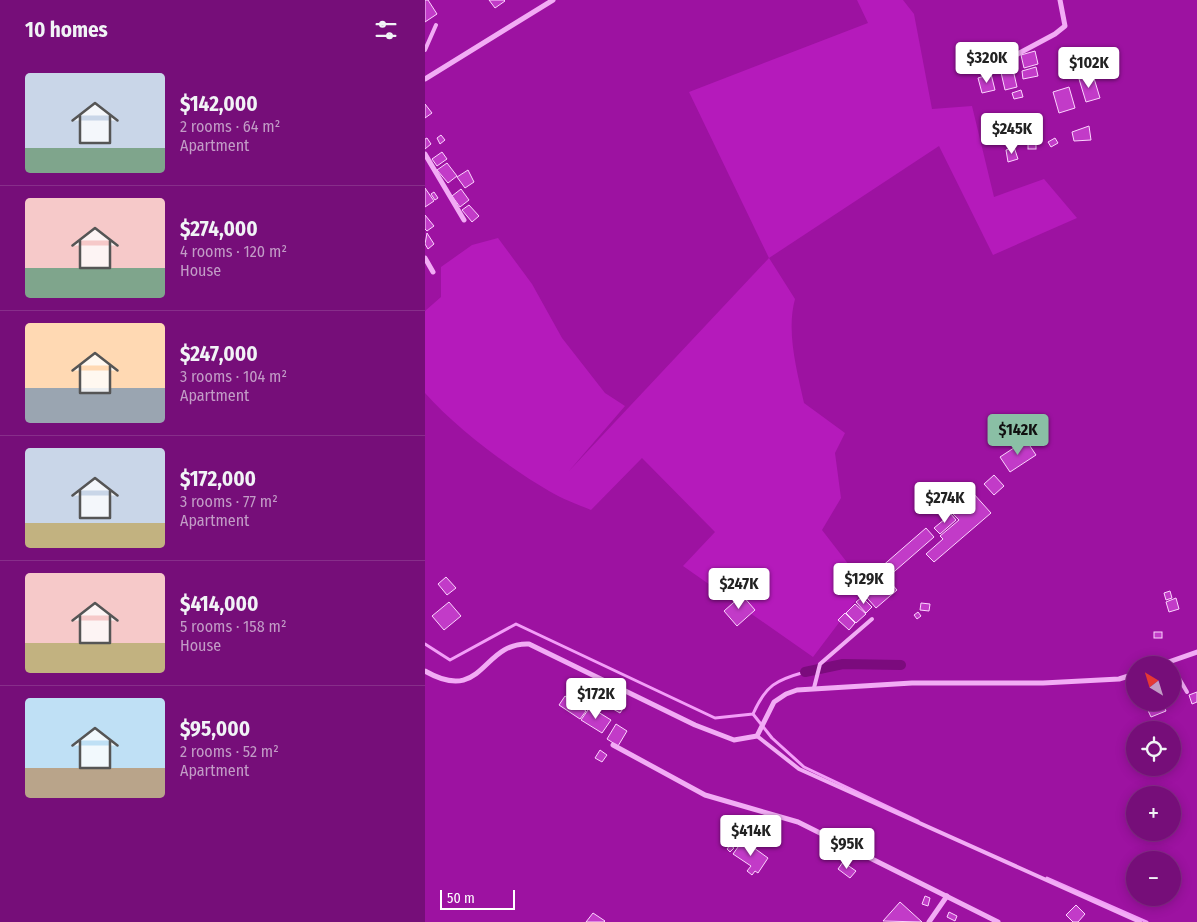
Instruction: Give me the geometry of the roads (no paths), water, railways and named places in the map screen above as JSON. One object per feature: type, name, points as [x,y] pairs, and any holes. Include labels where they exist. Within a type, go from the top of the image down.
[{"type":"street","points":[[425,79],[553,0]]},
{"type":"street","points":[[1014,56],[1055,34],[1065,26],[1060,0]]},
{"type":"street","points":[[425,154],[464,220]]},
{"type":"street","points":[[425,258],[433,272]]},
{"type":"street","points":[[425,671],[439,679],[459,682],[471,678],[493,657],[509,647],[529,644],[695,725],[734,740],[757,736],[774,702],[786,694],[814,686],[912,683],[1043,683],[1119,679],[1126,677]]},
{"type":"street","points":[[1181,660],[1197,652]]},
{"type":"street","points":[[613,745],[705,795],[798,822],[998,922]]},
{"type":"street","points":[[929,922],[947,896]]},
{"type":"lane","points":[[425,50],[435,26]]},
{"type":"lane","points":[[814,686],[817,668],[872,619]]},
{"type":"lane","points":[[1181,682],[1187,692]]},
{"type":"lane","points":[[757,736],[799,769],[1140,922]]},
{"type":"waterway","points":[[425,644],[450,660],[516,624],[715,718],[753,714],[763,696],[773,685],[786,678],[805,672]]},
{"type":"waterway","points":[[805,672],[843,664],[901,665]]},
{"type":"waterway","points":[[753,714],[772,738],[804,767],[918,821]]},
{"type":"waterway","points":[[1047,878],[1147,922]]}]
